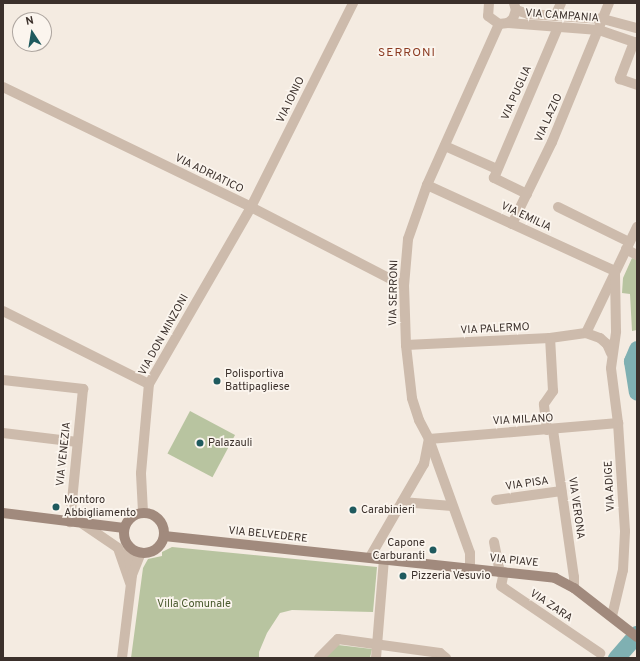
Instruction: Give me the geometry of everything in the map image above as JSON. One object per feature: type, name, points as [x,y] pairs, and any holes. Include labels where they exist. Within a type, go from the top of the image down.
[{"type":"main road","points":[[3,512],[83,524],[124,528]]},
{"type":"main road","points":[[143,512],[160,519],[164,536],[157,549],[141,553],[128,546],[124,528],[131,517],[143,512]]},
{"type":"main road","name":"VIA BELVEDERE","points":[[164,536],[370,557]]},
{"type":"main road","name":"VIA PIAVE","points":[[370,557],[555,578],[574,588],[616,619],[637,637]]},
{"type":"street","name":"VIA IONIO","points":[[251,208],[353,3]]},
{"type":"street","points":[[555,16],[561,3]]},
{"type":"street","name":"VIA LAZIO","points":[[512,224],[564,114],[609,3]]},
{"type":"street","points":[[486,4],[488,16],[504,24]]},
{"type":"street","name":"VIA CAMPANIA","points":[[515,6],[528,14],[603,19],[637,28]]},
{"type":"street","name":"VIA SERRONI","points":[[470,569],[470,553],[429,439],[419,420],[412,398],[406,345],[404,286],[408,239],[427,185],[504,24],[513,18],[515,6]]},
{"type":"street","name":"VIA CAMPANIA","points":[[504,24],[599,30],[635,42]]},
{"type":"street","name":"VIA PUGLIA","points":[[497,169],[558,27]]},
{"type":"street","points":[[635,42],[620,80],[637,85]]},
{"type":"street","name":"VIA ADRIATICO","points":[[3,87],[251,208],[404,286]]},
{"type":"street","points":[[445,146],[497,169],[494,178],[527,194]]},
{"type":"street","name":"VIA EMILIA","points":[[427,185],[615,271]]},
{"type":"street","points":[[558,207],[628,245],[637,255]]},
{"type":"street","name":"VIA DON MINZONI","points":[[143,512],[141,472],[149,384],[251,208]]},
{"type":"street","name":"VIA ADIGE","points":[[586,333],[637,227]]},
{"type":"street","name":"VIA ADIGE","points":[[615,271],[616,331],[611,353],[618,423],[624,546],[623,570],[616,619]]},
{"type":"street","points":[[3,311],[149,384]]},
{"type":"street","points":[[586,333],[600,338],[607,344],[611,353]]},
{"type":"street","name":"VIA PALERMO","points":[[406,345],[550,338],[586,333]]},
{"type":"street","name":"VIA VERONA","points":[[550,338],[553,391],[544,404],[547,430],[562,491],[574,577],[574,588]]},
{"type":"street","name":"VIA VENEZIA","points":[[3,380],[83,389],[70,522]]},
{"type":"street","name":"VIA MILANO","points":[[429,439],[618,423]]},
{"type":"street","points":[[3,433],[78,442]]},
{"type":"street","points":[[370,557],[424,464],[429,439]]},
{"type":"street","name":"VIA PISA","points":[[496,500],[562,491]]},
{"type":"street","points":[[402,502],[452,506]]},
{"type":"street","points":[[83,524],[112,542],[118,548],[131,586]]},
{"type":"street","points":[[494,542],[502,572]]},
{"type":"street","points":[[122,658],[132,575],[128,546]]},
{"type":"street","points":[[132,575],[141,553]]},
{"type":"street","points":[[384,558],[382,647],[384,658]]},
{"type":"street","name":"VIA ZARA","points":[[502,572],[501,586],[600,653]]},
{"type":"street","points":[[319,658],[338,640],[416,654],[440,653],[446,658]]},
{"type":"street","points":[[376,658],[382,647]]},
{"type":"green space","points":[[632,258],[637,260],[637,330],[632,331],[630,294],[622,293],[623,278]]},
{"type":"green space","name":"Palazauli","points":[[190,411],[235,435],[212,477],[167,453]]},
{"type":"green space","name":"Villa Comunale","points":[[172,547],[377,567],[373,612],[292,610],[280,613],[267,633],[259,652],[259,658],[131,658],[143,568],[148,559],[162,556],[162,552]]},
{"type":"green space","points":[[338,645],[372,649],[370,658],[324,658]]},
{"type":"waterway","points":[[637,349],[632,361],[637,392]]},
{"type":"waterway","points":[[616,658],[637,634]]},
{"type":"place","name":"Polisportiva Battipagliese","points":[[217,381]]},
{"type":"place","name":"Palazauli","points":[[200,443]]},
{"type":"place","name":"Montoro Abbigliamento","points":[[56,507]]},
{"type":"place","name":"Carabinieri","points":[[353,510]]},
{"type":"place","name":"Capone Carburanti","points":[[433,550]]},
{"type":"place","name":"Pizzeria Vesuvio","points":[[403,576]]},
{"type":"district","name":"SERRONI","points":[[407,54]]}]
